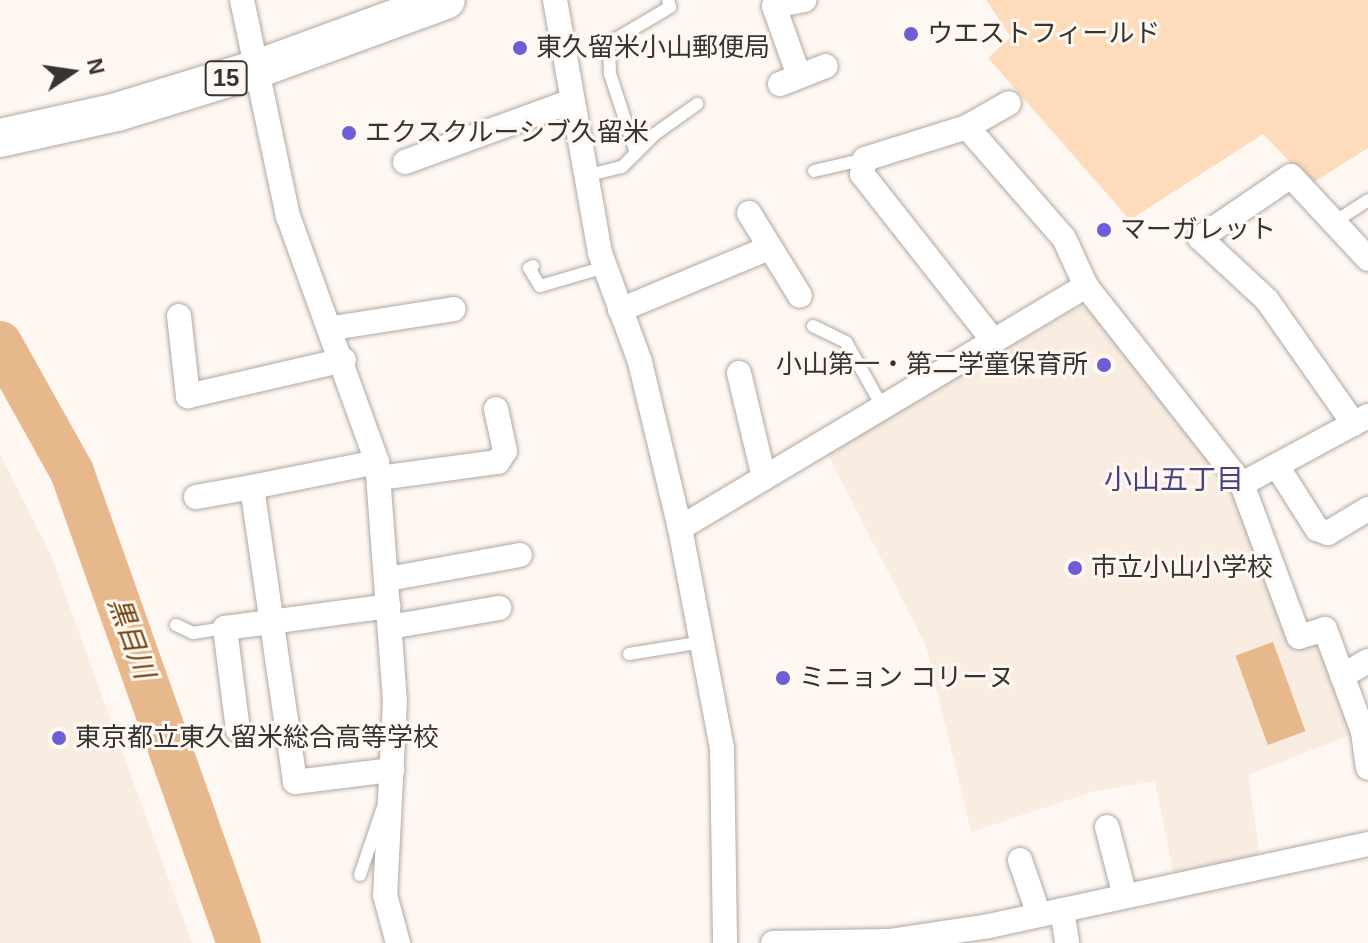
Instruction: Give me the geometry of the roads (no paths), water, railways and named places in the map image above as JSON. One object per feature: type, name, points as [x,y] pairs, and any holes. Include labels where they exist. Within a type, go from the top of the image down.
[{"type":"main road","name":"15","points":[[0,138],[117,112],[257,69],[446,0]]},
{"type":"street","points":[[242,0],[288,216],[333,328],[378,470],[390,616],[392,777],[385,895],[398,943]]},
{"type":"street","points":[[555,0],[585,176],[605,267],[640,362],[680,528],[722,748],[725,943]]},
{"type":"street","points":[[804,0],[774,6],[789,80],[826,66]]},
{"type":"street","points":[[405,162],[572,101]]},
{"type":"street","points":[[992,339],[862,174],[865,159],[967,127],[1009,103]]},
{"type":"street","points":[[967,127],[1064,238],[1086,286],[1242,484],[1299,637],[1325,629],[1363,732],[1368,768]]},
{"type":"street","points":[[1242,484],[1361,420],[1267,300],[1200,238],[1291,176],[1368,259]]},
{"type":"street","points":[[749,213],[800,296]]},
{"type":"street","points":[[620,310],[769,248]]},
{"type":"street","points":[[680,528],[992,339],[1086,286]]},
{"type":"street","points":[[333,328],[454,309]]},
{"type":"street","points":[[179,316],[188,396],[344,360]]},
{"type":"street","points":[[739,373],[764,478]]},
{"type":"street","points":[[196,497],[378,470],[498,462],[505,451],[496,409]]},
{"type":"street","points":[[1277,466],[1317,529],[1328,533],[1368,509]]},
{"type":"street","points":[[252,487],[295,782],[392,777]]},
{"type":"street","points":[[388,579],[520,555]]},
{"type":"street","points":[[238,730],[225,628],[274,622],[499,608]]},
{"type":"street","points":[[1342,676],[1368,661]]},
{"type":"street","points":[[1107,827],[1125,896]]},
{"type":"street","points":[[773,943],[890,942],[1050,912],[1368,844]]},
{"type":"street","points":[[1020,860],[1067,943]]},
{"type":"lane","points":[[636,153],[610,74],[609,43],[670,7],[668,0]]},
{"type":"lane","points":[[585,176],[622,167],[697,104]]},
{"type":"lane","points":[[814,171],[865,159]]},
{"type":"lane","points":[[1336,221],[1368,200]]},
{"type":"lane","points":[[533,266],[529,268],[540,286],[605,267]]},
{"type":"lane","points":[[813,326],[846,342],[882,406]]},
{"type":"lane","points":[[176,625],[193,633],[225,628]]},
{"type":"lane","points":[[629,654],[702,642]]},
{"type":"lane","points":[[360,875],[392,777]]},
{"type":"waterway","name":"黒目川","points":[[0,343],[72,472],[239,943]]},
{"type":"place","name":"ウエストフィールド","points":[[911,34]]},
{"type":"place","name":"東久留米小山郵便局","points":[[520,48]]},
{"type":"place","name":"エクスクルーシブ久留米","points":[[349,133]]},
{"type":"place","name":"マーガレット","points":[[1104,230]]},
{"type":"place","name":"小山第一・第二学童保育所","points":[[1104,365]]},
{"type":"place","name":"市立小山小学校","points":[[1075,568]]},
{"type":"place","name":"ミニョン コリーヌ","points":[[783,678]]},
{"type":"place","name":"東京都立東久留米総合高等学校","points":[[59,738]]},
{"type":"district","name":"小山五丁目","points":[[1174,480]]}]
